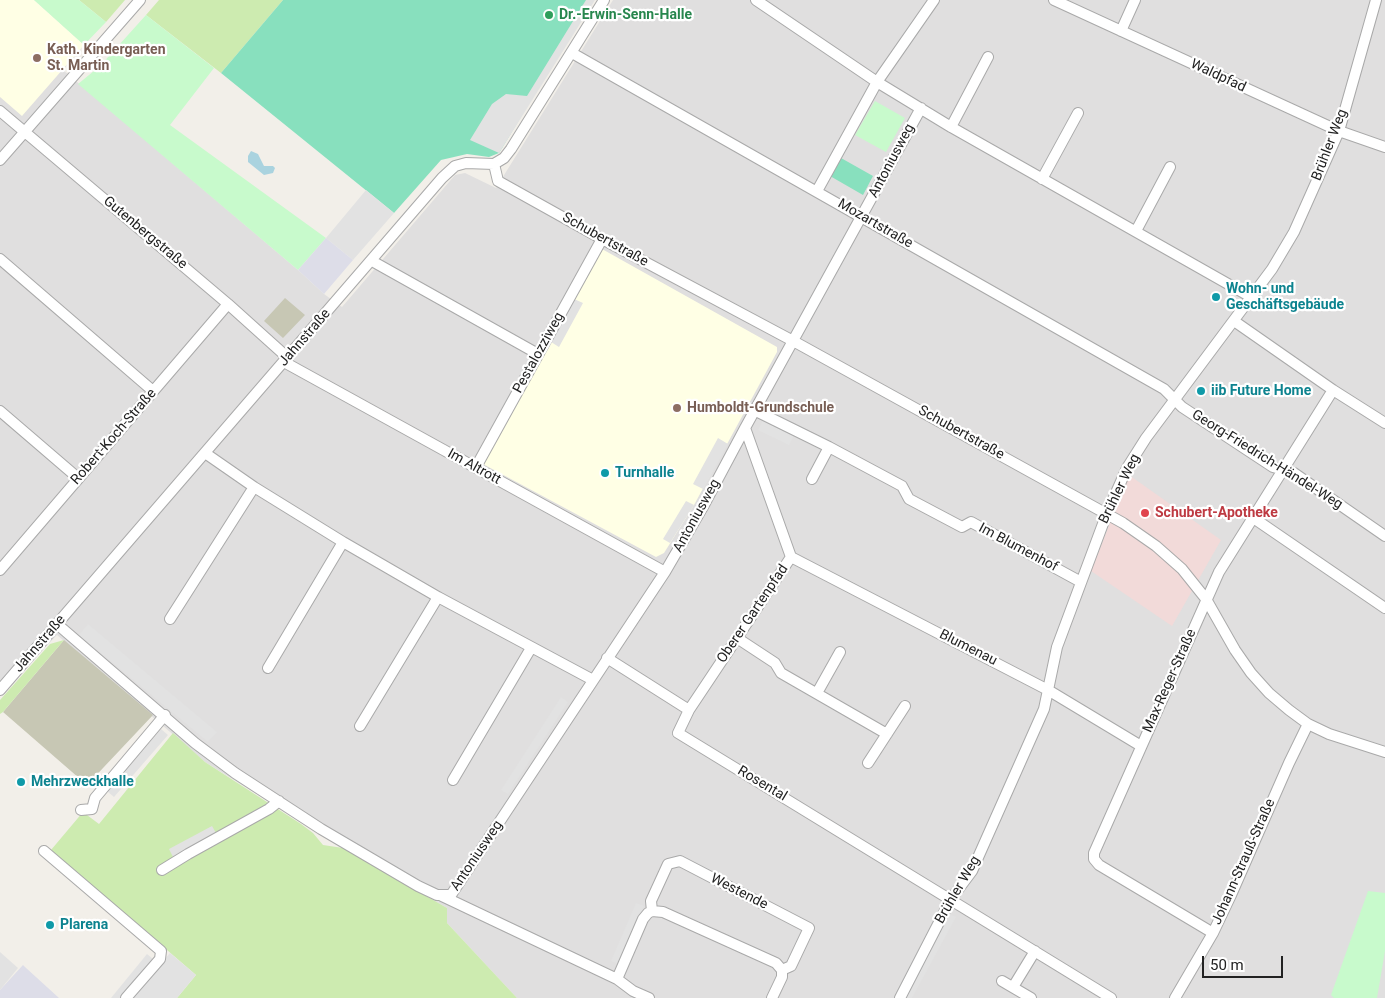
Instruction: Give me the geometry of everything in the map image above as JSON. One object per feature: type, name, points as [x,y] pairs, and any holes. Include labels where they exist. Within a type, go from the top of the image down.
[{"type":"street","points":[[0,160],[140,0]]},
{"type":"street","points":[[494,164],[504,158],[511,149],[604,0]]},
{"type":"street","points":[[756,0],[877,82],[951,127],[1251,297]]},
{"type":"street","points":[[817,191],[877,82],[934,0]]},
{"type":"street","name":"Waldpfad","points":[[1054,0],[1339,132],[1385,147]]},
{"type":"street","points":[[1121,31],[1135,0]]},
{"type":"street","name":"Brühler Weg","points":[[900,998],[951,899],[972,871],[1044,709],[1057,647],[1107,513],[1127,468],[1146,438],[1272,269],[1290,240],[1339,132],[1376,0]]},
{"type":"street","name":"Mozartstraße","points":[[572,53],[1164,389],[1175,399]]},
{"type":"street","points":[[951,127],[988,57]]},
{"type":"street","name":"Antoniusweg","points":[[439,896],[451,895],[458,886],[665,572],[704,505],[792,340],[921,108]]},
{"type":"street","name":"Gutenbergstraße","points":[[0,111],[228,304],[286,360]]},
{"type":"street","points":[[1042,179],[1078,113]]},
{"type":"street","name":"Jahnstraße","points":[[0,690],[442,178],[455,166],[466,163],[494,164]]},
{"type":"street","name":"Schubertstraße","points":[[494,164],[498,181],[1107,513],[1156,546],[1182,569],[1206,599],[1235,650],[1251,673],[1288,710],[1308,724],[1329,734],[1385,752]]},
{"type":"street","points":[[1136,232],[1170,167]]},
{"type":"street","name":"Pestalozziweg","points":[[476,467],[602,239]]},
{"type":"street","points":[[0,260],[153,391]]},
{"type":"street","points":[[372,260],[538,354]]},
{"type":"street","name":"Robert-Koch-Straße","points":[[1,565],[228,304]]},
{"type":"street","points":[[1234,321],[1333,390],[1385,423]]},
{"type":"street","name":"Im Altrott","points":[[286,360],[665,572]]},
{"type":"street","name":"Max-Reger-Straße","points":[[1212,933],[1099,865],[1094,859],[1094,853],[1218,572],[1333,390]]},
{"type":"street","name":"Georg-Friedrich-Händel-Weg","points":[[1175,399],[1182,407],[1273,467],[1294,473],[1385,536]]},
{"type":"street","name":"Im Blumenhof","points":[[754,410],[902,486],[909,500],[962,527],[971,522],[1081,582]]},
{"type":"street","points":[[0,411],[78,478]]},
{"type":"street","name":"Oberer Gartenpfad","points":[[689,710],[791,557],[745,428]]},
{"type":"street","points":[[812,480],[829,447]]},
{"type":"street","points":[[205,453],[254,487],[343,542],[438,597],[593,680]]},
{"type":"street","points":[[170,619],[254,487]]},
{"type":"street","points":[[1252,518],[1385,608]]},
{"type":"street","points":[[268,668],[343,542]]},
{"type":"street","name":"Blumenau","points":[[791,557],[1048,690],[1141,746]]},
{"type":"street","points":[[360,726],[438,597]]},
{"type":"street","points":[[57,624],[195,742],[235,773],[321,829],[439,896],[617,979],[633,991],[650,998]]},
{"type":"street","points":[[738,638],[774,663],[781,673],[887,734]]},
{"type":"street","points":[[453,780],[531,648]]},
{"type":"street","points":[[817,694],[840,652]]},
{"type":"street","points":[[607,658],[689,710]]},
{"type":"street","points":[[868,763],[904,706]]},
{"type":"street","name":"Rosental","points":[[689,710],[678,733],[951,899]]},
{"type":"street","points":[[80,810],[92,809],[95,798],[165,715]]},
{"type":"street","name":"Johann-Strauß-Straße","points":[[1175,998],[1212,933],[1234,888],[1308,724]]},
{"type":"street","points":[[162,870],[269,810],[279,801]]},
{"type":"street","points":[[44,851],[161,951],[160,958],[126,998]]},
{"type":"street","name":"Westende","points":[[617,979],[643,919],[652,911],[651,902],[668,864],[680,861],[808,928],[791,966],[782,970],[782,977],[772,998]]},
{"type":"street","points":[[951,899],[1111,998]]},
{"type":"street","points":[[652,911],[663,912],[776,963],[782,970]]},
{"type":"street","points":[[1013,987],[1035,951]]},
{"type":"street","points":[[1002,981],[1031,998]]},
{"type":"shaded area","points":[[0,0],[84,45],[63,70],[324,294],[342,307],[455,175],[465,173],[496,188],[613,0],[1385,0],[1385,998],[517,998],[447,923],[447,908],[343,848],[205,762],[57,635],[0,693]]},
{"type":"shaded area","name":"Kath. Kindergarten St. Martin","points":[[0,0],[34,0],[84,45],[22,116],[0,97]]},
{"type":"shaded area","points":[[586,0],[595,0],[499,153],[470,140],[492,104],[506,94],[527,96]]},
{"type":"shaded area","points":[[366,190],[394,213],[353,260],[326,238]]},
{"type":"shaded area","points":[[326,238],[353,260],[324,294],[298,270]]},
{"type":"shaded area","name":"Humboldt-Grundschule","points":[[602,249],[777,347],[777,352],[694,505],[664,553],[656,557],[483,464]]},
{"type":"shaded area","points":[[285,298],[305,315],[283,338],[264,321]]},
{"type":"shaded area","points":[[574,299],[583,303],[559,347],[551,342]]},
{"type":"shaded area","points":[[763,420],[794,435],[789,445],[758,430]]},
{"type":"shaded area","points":[[718,438],[728,444],[703,489],[693,484]]},
{"type":"shaded area","points":[[1129,475],[1221,540],[1172,626],[1091,571]]},
{"type":"shaded area","points":[[686,501],[694,505],[670,543],[663,539]]},
{"type":"shaded area","points":[[88,624],[217,732],[208,742],[79,635]]},
{"type":"shaded area","points":[[64,640],[153,715],[87,785],[3,712]]},
{"type":"shaded area","points":[[561,697],[568,702],[508,794],[501,790]]},
{"type":"shaded area","points":[[161,729],[168,735],[114,797],[107,791]]},
{"type":"shaded area","points":[[212,826],[216,833],[173,857],[169,849]]},
{"type":"shaded area","points":[[636,903],[644,906],[618,964],[611,961]]},
{"type":"shaded area","points":[[949,914],[956,917],[912,998],[903,998]]},
{"type":"shaded area","points":[[0,952],[18,968],[0,990]]},
{"type":"shaded area","points":[[170,953],[196,975],[177,998],[131,998]]},
{"type":"shaded area","points":[[147,954],[153,959],[120,998],[111,998]]},
{"type":"shaded area","points":[[23,965],[59,998],[0,998],[0,990]]},
{"type":"green space","points":[[34,0],[79,0],[106,22],[84,45]]},
{"type":"green space","points":[[79,0],[125,0],[106,22]]},
{"type":"green space","points":[[159,0],[283,0],[221,73],[146,15]]},
{"type":"green space","points":[[283,0],[592,0],[499,153],[489,157],[467,154],[441,160],[394,213],[221,73]]},
{"type":"green space","points":[[146,15],[214,68],[170,125],[326,238],[298,270],[78,84],[100,66]]},
{"type":"green space","points":[[875,101],[905,118],[886,152],[855,135]]},
{"type":"green space","points":[[841,158],[873,176],[863,195],[830,176]]},
{"type":"green space","points":[[64,640],[0,714],[0,700],[50,644]]},
{"type":"green space","points":[[173,733],[205,762],[301,824],[313,833],[323,845],[343,848],[447,908],[447,923],[517,998],[177,998],[196,975],[51,850],[83,812],[99,824]]},
{"type":"green space","points":[[1368,891],[1385,893],[1385,951],[1377,998],[1334,998],[1331,995]]},
{"type":"water","points":[[251,151],[258,154],[264,166],[273,166],[275,168],[273,173],[264,175],[248,162],[248,156]]},
{"type":"place","name":"Dr.-Erwin-Senn-Halle","points":[[549,15]]},
{"type":"place","name":"Kath. Kindergarten St. Martin","points":[[37,58]]},
{"type":"place","name":"Wohn- und Geschäftsgebäude","points":[[1216,297]]},
{"type":"place","name":"iib Future Home","points":[[1201,391]]},
{"type":"place","name":"Humboldt-Grundschule","points":[[677,408]]},
{"type":"place","name":"Turnhalle","points":[[605,473]]},
{"type":"place","name":"Schubert-Apotheke","points":[[1145,513]]},
{"type":"place","name":"Mehrzweckhalle","points":[[21,782]]},
{"type":"place","name":"Plarena","points":[[50,925]]}]
